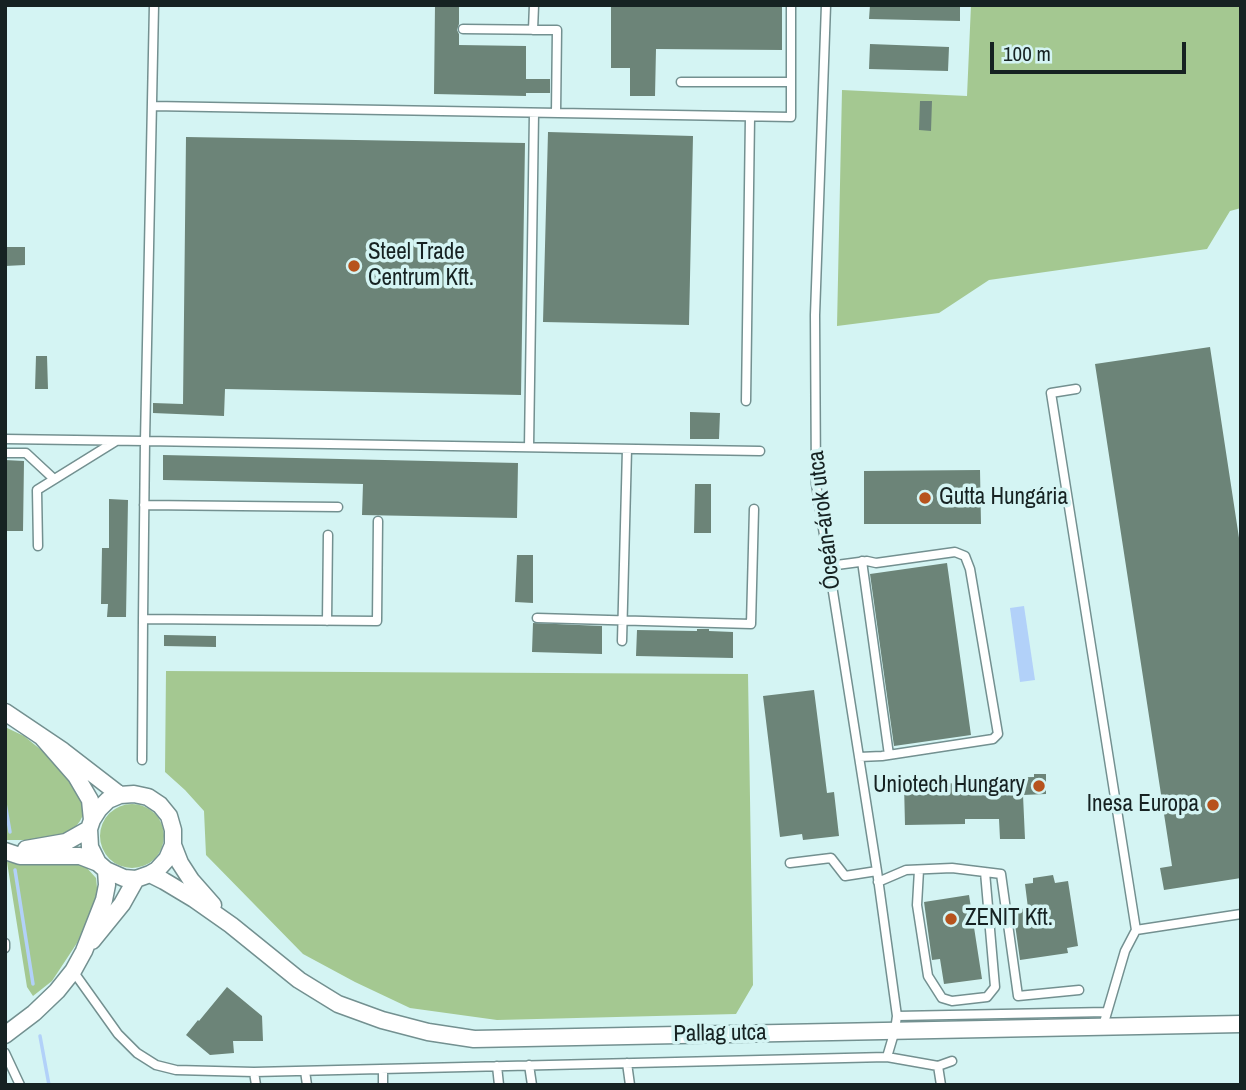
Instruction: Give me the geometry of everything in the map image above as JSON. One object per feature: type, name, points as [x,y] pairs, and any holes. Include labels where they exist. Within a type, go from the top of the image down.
[{"type":"street","points":[[5,712],[120,795]]},
{"type":"street","points":[[5,1035],[34,1013],[73,971],[84,951],[104,900],[107,885],[102,866],[90,847],[90,800],[76,776],[41,736]]},
{"type":"street","points":[[5,850],[32,849],[66,842],[91,825],[99,809],[108,800],[120,795],[148,797],[160,805],[169,816],[173,845],[191,880],[231,925]]},
{"type":"street","points":[[5,850],[20,856],[80,856],[124,878],[143,876],[157,870],[167,859],[173,845]]},
{"type":"street","points":[[143,876],[164,881],[231,925]]},
{"type":"street","points":[[84,951],[143,876]]},
{"type":"street","name":"Pallag utca","points":[[231,925],[299,980],[338,1004],[382,1020],[428,1032],[474,1038],[896,1023],[1105,1019],[1241,1024]]},
{"type":"lane","points":[[142,760],[154,5]]},
{"type":"lane","points":[[533,30],[534,5]]},
{"type":"lane","points":[[152,106],[791,117],[791,5]]},
{"type":"lane","name":"Óceán-árok utca","points":[[826,5],[815,315],[816,484],[877,871],[896,1023]]},
{"type":"lane","points":[[463,29],[557,30],[556,113]]},
{"type":"lane","points":[[681,82],[791,82]]},
{"type":"lane","points":[[529,447],[534,113]]},
{"type":"lane","points":[[746,401],[750,117]]},
{"type":"lane","points":[[1076,389],[1051,393],[1136,930],[1125,951],[1105,1019]]},
{"type":"lane","points":[[5,439],[760,451]]},
{"type":"lane","points":[[37,547],[37,490],[117,440]]},
{"type":"lane","points":[[622,641],[627,449]]},
{"type":"lane","points":[[5,453],[26,453],[54,479]]},
{"type":"lane","points":[[144,505],[338,507]]},
{"type":"lane","points":[[537,618],[751,624],[754,509]]},
{"type":"lane","points":[[143,619],[377,621],[378,521]]},
{"type":"lane","points":[[327,621],[328,535]]},
{"type":"lane","points":[[829,566],[862,561],[876,563],[955,552],[965,556],[970,569],[998,734],[993,739],[859,757]]},
{"type":"lane","points":[[862,561],[889,755]]},
{"type":"lane","points":[[790,863],[831,858],[845,876],[877,871]]},
{"type":"lane","points":[[878,882],[906,870],[952,868],[1001,874],[1018,996],[1079,990]]},
{"type":"lane","points":[[919,870],[917,905],[928,976],[942,998],[952,1001],[987,997],[995,987],[985,872]]},
{"type":"lane","points":[[1136,930],[1241,914]]},
{"type":"lane","name":"Pallag utca","points":[[73,971],[118,1034],[137,1053],[156,1065],[176,1070],[254,1072],[887,1057],[938,1066],[953,1061]]},
{"type":"lane","points":[[887,1057],[896,1023]]},
{"type":"lane","points":[[5,1053],[20,1085]]},
{"type":"lane","points":[[627,1063],[630,1085]]},
{"type":"lane","points":[[529,1065],[532,1085]]},
{"type":"lane","points":[[497,1066],[499,1085]]},
{"type":"lane","points":[[938,1066],[941,1085]]},
{"type":"lane","points":[[383,1069],[383,1085]]},
{"type":"lane","points":[[305,1071],[307,1085]]},
{"type":"lane","points":[[254,1072],[256,1085]]},
{"type":"green space","points":[[971,5],[1241,5],[1241,208],[1230,211],[1207,249],[989,280],[939,313],[837,326],[842,90],[967,96]]},
{"type":"green space","points":[[166,671],[748,674],[753,985],[736,1014],[497,1020],[410,1008],[355,982],[303,954],[206,855],[204,811],[165,772]]},
{"type":"green space","points":[[5,727],[24,736],[67,771],[86,809],[71,833],[50,840],[5,840]]},
{"type":"green space","points":[[126,804],[138,804],[155,813],[162,824],[162,848],[155,859],[138,868],[126,868],[114,863],[105,854],[100,842],[100,830],[105,818],[114,809]]},
{"type":"green space","points":[[69,860],[86,867],[96,878],[98,897],[77,943],[52,981],[33,996],[27,987],[7,862],[33,864]]},
{"type":"water","points":[[1024,606],[1035,680],[1020,682],[1010,608]]},
{"type":"building","points":[[435,5],[459,5],[459,45],[526,46],[526,79],[550,79],[550,93],[526,93],[526,96],[434,94]]},
{"type":"building","points":[[611,5],[782,5],[782,50],[656,49],[655,96],[630,96],[630,68],[611,68]]},
{"type":"building","points":[[870,5],[960,5],[960,21],[869,19]]},
{"type":"building","points":[[870,44],[949,47],[948,71],[869,69]]},
{"type":"building","points":[[920,101],[932,101],[931,131],[919,130]]},
{"type":"building","points":[[548,132],[693,136],[689,325],[543,322]]},
{"type":"building","name":"Steel Trade Centrum Kft.","points":[[186,137],[525,143],[521,395],[225,389],[224,416],[153,413],[153,403],[183,404]]},
{"type":"building","points":[[5,247],[25,247],[25,265],[5,266]]},
{"type":"building","points":[[1210,347],[1241,551],[1241,878],[1164,890],[1160,868],[1172,866],[1095,364]]},
{"type":"building","points":[[36,356],[47,356],[48,389],[35,389]]},
{"type":"building","points":[[690,412],[720,413],[719,439],[690,439]]},
{"type":"building","points":[[163,455],[518,463],[517,518],[362,515],[363,484],[163,480]]},
{"type":"building","points":[[5,460],[24,461],[23,531],[5,531]]},
{"type":"building","points":[[980,470],[981,524],[864,524],[864,471]]},
{"type":"building","points":[[695,484],[711,484],[711,533],[694,533]]},
{"type":"building","points":[[109,499],[128,500],[126,617],[107,617],[108,604],[101,604],[102,548],[109,548]]},
{"type":"building","points":[[517,555],[533,555],[533,603],[515,602]]},
{"type":"building","points":[[947,563],[971,735],[894,746],[870,574]]},
{"type":"building","points":[[533,623],[602,626],[602,654],[532,652]]},
{"type":"building","points":[[697,629],[733,632],[733,658],[636,656],[637,630]]},
{"type":"building","points":[[164,635],[216,636],[216,647],[164,646]]},
{"type":"building","points":[[814,690],[827,793],[834,792],[839,836],[803,840],[802,834],[780,837],[763,696]]},
{"type":"building","points":[[1034,774],[1046,774],[1046,794],[1023,795],[1025,839],[1000,839],[999,819],[965,819],[965,824],[905,825],[904,784],[974,783],[998,778],[1034,777]]},
{"type":"building","points":[[1053,875],[1055,883],[1068,881],[1078,946],[1067,948],[1068,953],[1020,960],[1013,910],[1028,908],[1025,884],[1033,883],[1033,878]]},
{"type":"building","points":[[969,895],[982,979],[944,984],[940,959],[932,960],[924,902]]},
{"type":"building","points":[[227,987],[262,1016],[263,1041],[233,1041],[234,1053],[210,1055],[186,1035]]},
{"type":"waterway","points":[[5,803],[10,832]]},
{"type":"waterway","points":[[15,870],[33,984]]},
{"type":"waterway","points":[[40,1036],[49,1085]]},
{"type":"place","name":"Steel Trade Centrum Kft.","points":[[354,266]]},
{"type":"place","name":"Gutta Hungária","points":[[925,498]]},
{"type":"place","name":"Uniotech Hungary","points":[[1039,786]]},
{"type":"place","name":"Inesa Europa","points":[[1213,805]]},
{"type":"place","name":"ZENIT Kft.","points":[[951,919]]}]
